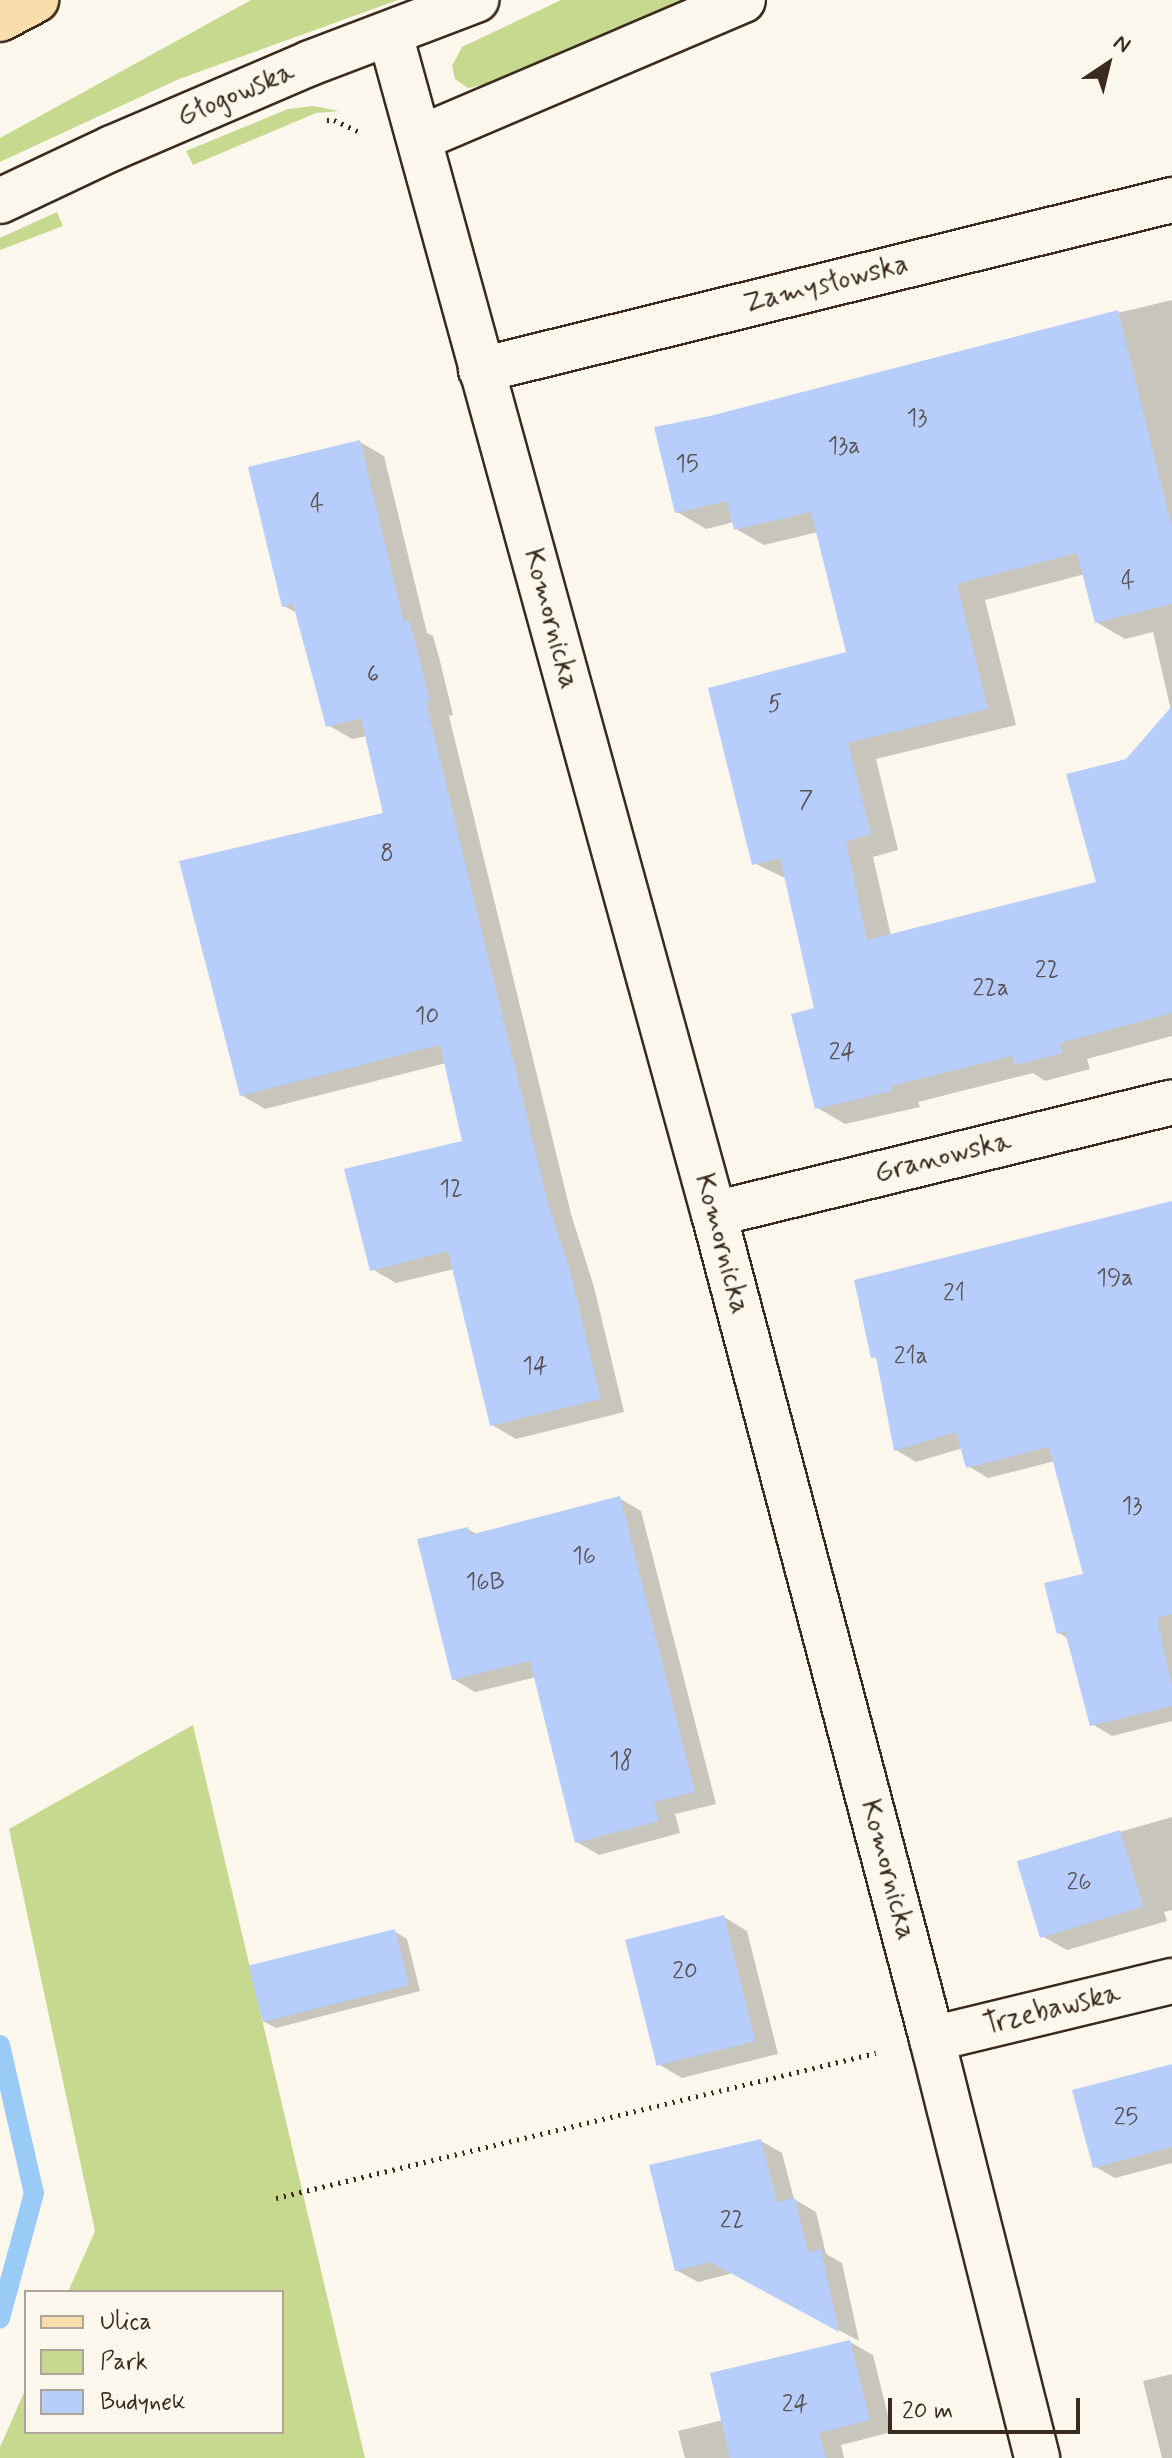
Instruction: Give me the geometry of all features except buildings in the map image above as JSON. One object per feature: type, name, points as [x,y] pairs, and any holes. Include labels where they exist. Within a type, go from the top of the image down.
[{"type":"main road","points":[[0,19],[36,0]]},
{"type":"street","name":"Głogowska","points":[[0,201],[112,148],[310,63],[476,0]]},
{"type":"street","points":[[420,138],[743,0]]},
{"type":"street","name":"Komornicka","points":[[390,34],[714,1214],[932,2039],[1037,2458]]},
{"type":"street","name":"Zamysłowska","points":[[481,370],[1172,200]]},
{"type":"street","name":"Granowska","points":[[714,1214],[1172,1102]]},
{"type":"street","name":"Trzebawska","points":[[932,2039],[1172,1981]]},
{"type":"path","points":[[322,120],[334,120],[365,136]]},
{"type":"path","points":[[276,2198],[932,2039]]},
{"type":"green space","points":[[251,0],[398,0],[179,79],[0,162],[0,138]]},
{"type":"green space","points":[[561,0],[699,0],[489,87],[488,84],[468,88],[455,79],[452,66],[462,47]]},
{"type":"green space","points":[[313,106],[339,111],[316,113],[193,165],[186,151],[288,109]]},
{"type":"green space","points":[[57,212],[63,226],[0,250],[0,238]]},
{"type":"green space","points":[[193,1725],[365,2458],[0,2458],[0,2447],[24,2393],[24,2434],[284,2434],[284,2290],[69,2290],[95,2231],[9,1829]]},
{"type":"waterway","points":[[0,2045],[34,2193],[0,2318]]}]
